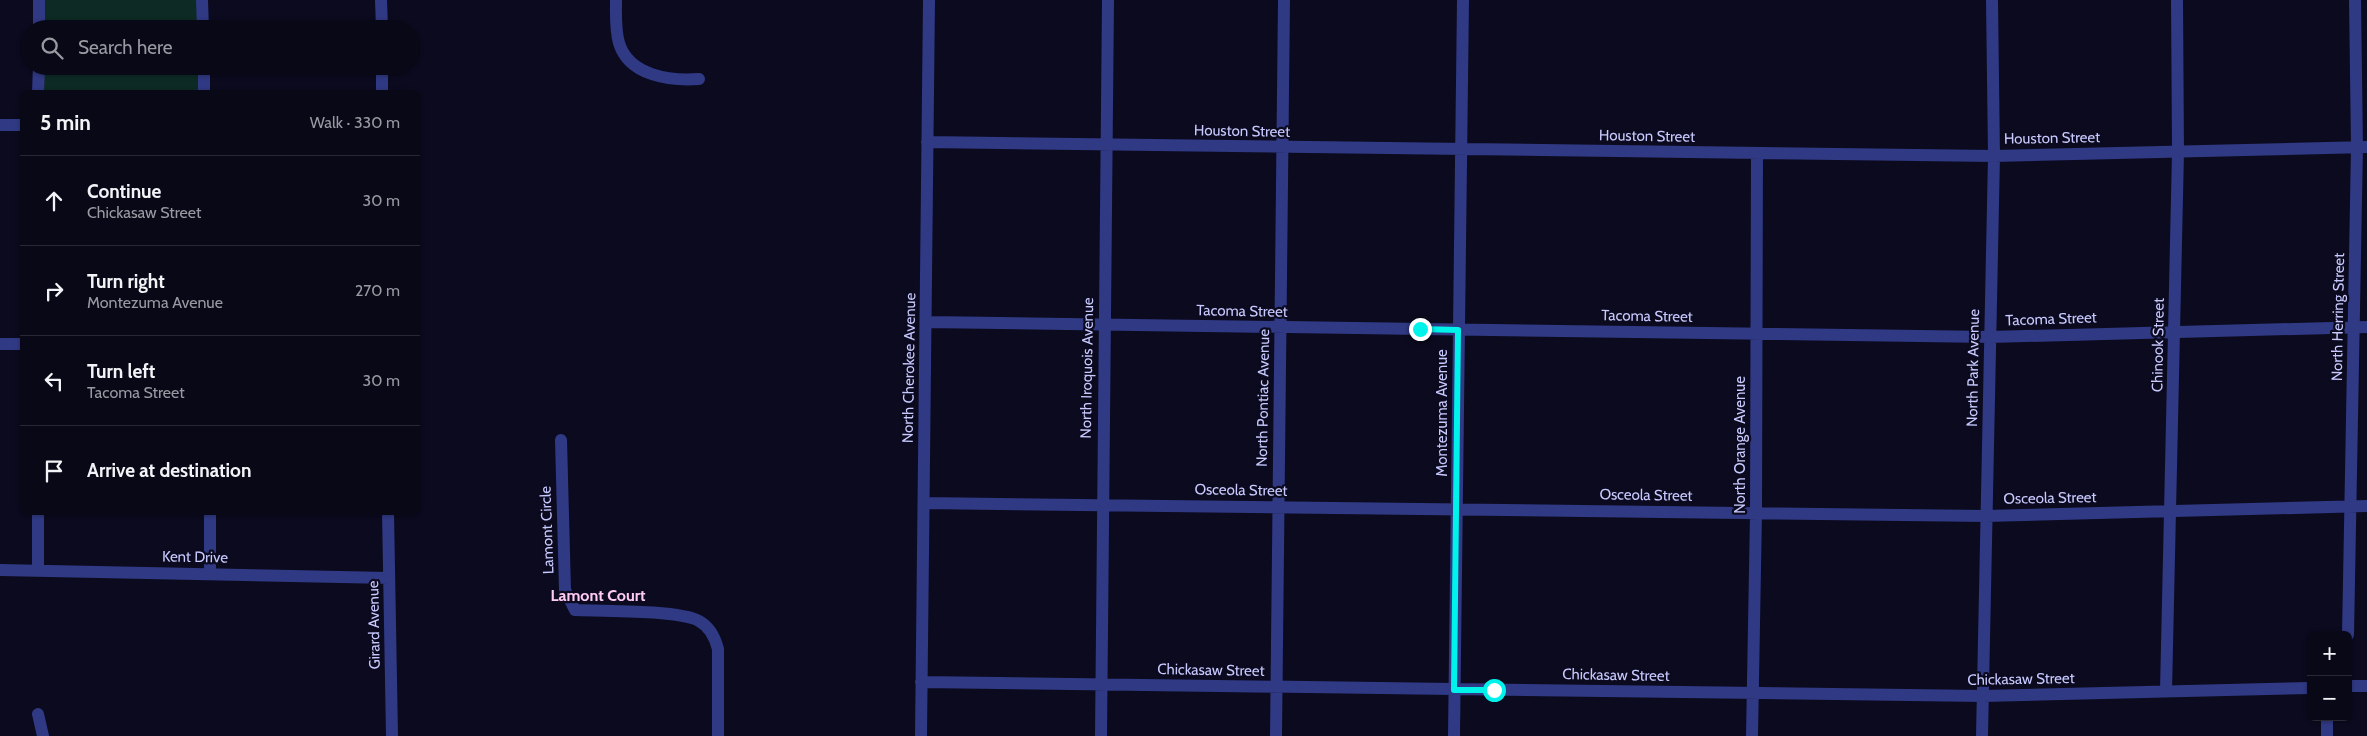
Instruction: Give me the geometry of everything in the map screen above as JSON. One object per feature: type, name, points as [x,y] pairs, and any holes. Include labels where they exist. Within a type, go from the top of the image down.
[{"type":"street","points":[[39,0],[39,20]]},
{"type":"street","points":[[202,0],[203,20]]},
{"type":"street","points":[[381,0],[382,20]]},
{"type":"street","points":[[616,0],[619,44],[627,58],[638,67],[666,79],[699,80]]},
{"type":"street","name":"North Cherokee Avenue","points":[[921,736],[929,0]]},
{"type":"street","name":"North Iroquois Avenue","points":[[1101,736],[1103,326],[1108,0]]},
{"type":"street","name":"North Pontiac Avenue","points":[[1276,736],[1284,0]]},
{"type":"street","name":"Montezuma Avenue","points":[[1454,736],[1463,0]]},
{"type":"street","name":"North Park Avenue","points":[[1982,736],[1994,156],[1992,0]]},
{"type":"street","name":"Chinook Street","points":[[2166,691],[2178,152],[2176,0]]},
{"type":"street","name":"North Herring Street","points":[[2348,631],[2354,327],[2362,147],[2355,0]]},
{"type":"street","points":[[38,90],[39,75]]},
{"type":"street","points":[[204,75],[204,90]]},
{"type":"street","points":[[382,75],[382,90]]},
{"type":"street","points":[[0,125],[20,125]]},
{"type":"street","name":"Houston Street","points":[[927,142],[1994,156],[2362,147]]},
{"type":"street","name":"North Orange Avenue","points":[[1752,736],[1756,513],[1757,153]]},
{"type":"street","name":"Tacoma Street","points":[[926,322],[1103,326],[1990,337],[2367,327]]},
{"type":"street","points":[[0,344],[20,344]]},
{"type":"street","name":"Lamont Circle","points":[[561,440],[565,590],[575,610],[682,616],[703,624],[711,632],[718,649],[718,736]]},
{"type":"street","name":"Osceola Street","points":[[924,503],[1986,516],[2367,506]]},
{"type":"street","points":[[38,515],[38,570]]},
{"type":"street","points":[[210,515],[210,574]]},
{"type":"street","name":"Girard Avenue","points":[[388,515],[392,736]]},
{"type":"street","name":"Kent Drive","points":[[0,570],[389,578]]},
{"type":"street","name":"Chickasaw Street","points":[[921,682],[1983,696],[2307,688]]},
{"type":"street","points":[[2352,686],[2367,686]]},
{"type":"street","points":[[38,714],[43,736]]},
{"type":"street","points":[[2327,721],[2327,736]]},
{"type":"green space","points":[[44,0],[198,0],[199,20],[44,20]]},
{"type":"green space","points":[[44,75],[199,75],[199,90],[44,90]]},
{"type":"district","name":"Lamont Court","points":[[598,595]]},
{"type":"route","points":[[1420,329],[1458,330],[1454,690],[1494,690]]}]
